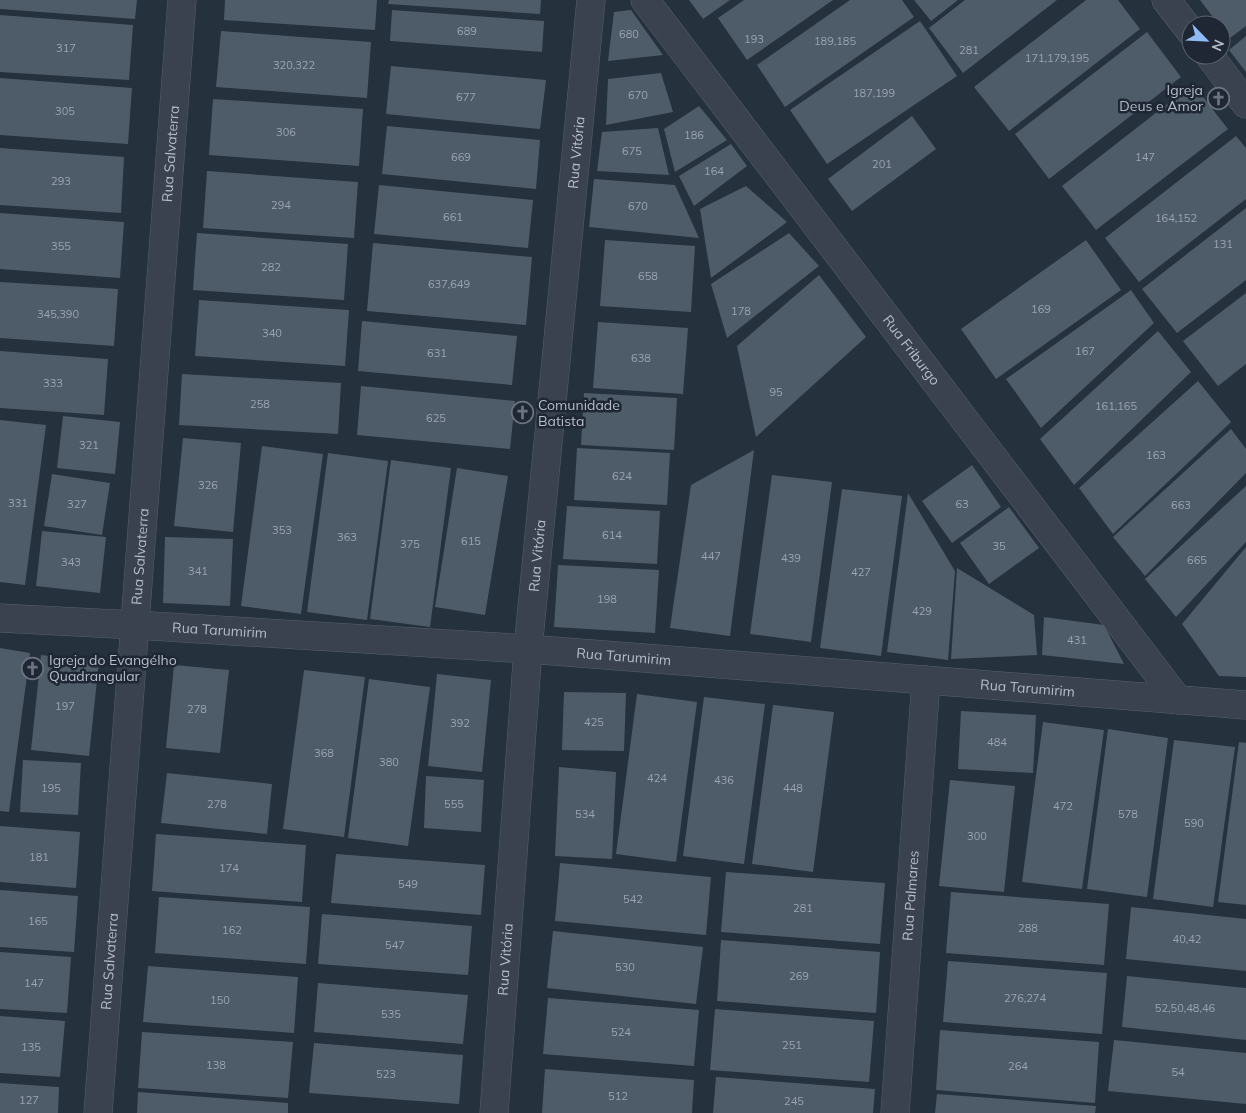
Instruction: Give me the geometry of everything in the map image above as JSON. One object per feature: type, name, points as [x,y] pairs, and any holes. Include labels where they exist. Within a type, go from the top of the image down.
[{"type":"street","name":"Rua Salvaterra","points":[[98,1113],[182,0]]},
{"type":"street","name":"Rua Vitória","points":[[494,1113],[528,649],[591,0]]},
{"type":"street","name":"Rua Friburgo","points":[[645,0],[1178,700]]},
{"type":"street","points":[[1166,0],[1181,19]]},
{"type":"street","points":[[1216,65],[1246,104]]},
{"type":"street","name":"Rua Tarumirim","points":[[0,618],[528,649],[1246,705]]},
{"type":"street","name":"Rua Palmares","points":[[895,1113],[926,680]]},
{"type":"building","points":[[0,0],[137,0],[135,19],[0,9]]},
{"type":"building","points":[[225,0],[377,0],[375,30],[224,20]]},
{"type":"building","points":[[389,0],[541,0],[540,14],[388,4]]},
{"type":"building","points":[[689,0],[730,0],[703,19]]},
{"type":"building","points":[[744,0],[833,0],[747,60],[718,18]]},
{"type":"building","points":[[850,0],[902,0],[914,17],[785,107],[757,65]]},
{"type":"building","points":[[914,0],[958,0],[931,21]]},
{"type":"building","points":[[965,0],[1057,0],[963,73],[929,28]]},
{"type":"building","points":[[1086,0],[1118,0],[1140,29],[1009,131],[974,87]]},
{"type":"building","points":[[1200,0],[1246,0],[1246,26],[1231,37],[1231,15],[1211,15]]},
{"type":"building","points":[[392,10],[544,21],[542,52],[390,41]]},
{"type":"building","points":[[631,10],[663,55],[608,61],[614,12]]},
{"type":"building","points":[[0,15],[133,25],[129,80],[0,72]]},
{"type":"building","points":[[920,21],[957,76],[827,164],[790,110]]},
{"type":"building","points":[[221,31],[371,42],[367,98],[216,87]]},
{"type":"building","points":[[1147,32],[1181,77],[1049,179],[1015,134]]},
{"type":"building","points":[[1246,36],[1246,72],[1231,53],[1231,48]]},
{"type":"building","points":[[391,66],[546,80],[540,129],[386,114]]},
{"type":"building","points":[[661,73],[673,112],[606,125],[608,79]]},
{"type":"building","points":[[0,78],[132,88],[128,144],[0,135]]},
{"type":"building","points":[[1193,84],[1228,129],[1096,230],[1062,186]]},
{"type":"building","points":[[213,99],[363,109],[359,166],[209,155]]},
{"type":"building","points":[[699,106],[727,140],[675,172],[664,129]]},
{"type":"building","points":[[912,116],[936,149],[852,211],[828,179]]},
{"type":"building","points":[[387,126],[540,140],[536,189],[382,174]]},
{"type":"building","points":[[658,128],[669,175],[597,171],[602,132]]},
{"type":"building","points":[[1236,136],[1246,148],[1246,199],[1139,282],[1105,238]]},
{"type":"building","points":[[731,144],[747,166],[694,206],[679,176]]},
{"type":"building","points":[[0,148],[124,157],[121,213],[0,205]]},
{"type":"building","points":[[207,171],[358,182],[354,238],[203,228]]},
{"type":"building","points":[[594,179],[675,185],[699,238],[589,227]]},
{"type":"building","points":[[379,185],[533,200],[528,248],[374,234]]},
{"type":"building","points":[[746,186],[787,222],[711,278],[700,209]]},
{"type":"building","points":[[1246,208],[1246,280],[1177,333],[1142,289]]},
{"type":"building","points":[[0,213],[124,222],[120,278],[0,269]]},
{"type":"building","points":[[197,233],[348,244],[344,300],[193,290]]},
{"type":"building","points":[[789,233],[819,266],[727,338],[711,284]]},
{"type":"building","points":[[605,240],[695,246],[691,312],[600,306]]},
{"type":"building","points":[[1086,240],[1121,290],[996,379],[961,329]]},
{"type":"building","points":[[373,243],[532,257],[526,325],[367,311]]},
{"type":"building","points":[[819,275],[866,337],[756,437],[737,346]]},
{"type":"building","points":[[0,282],[118,289],[114,346],[0,338]]},
{"type":"building","points":[[1131,290],[1154,323],[1041,428],[1006,379]]},
{"type":"building","points":[[1246,293],[1246,364],[1218,386],[1183,341]]},
{"type":"building","points":[[199,300],[349,310],[345,366],[195,356]]},
{"type":"building","points":[[362,321],[517,336],[512,385],[358,371]]},
{"type":"building","points":[[598,322],[688,328],[683,394],[593,388]]},
{"type":"building","points":[[1158,331],[1191,372],[1074,485],[1040,439]]},
{"type":"building","points":[[0,351],[108,359],[104,415],[0,408]]},
{"type":"building","points":[[182,374],[341,383],[338,434],[179,425]]},
{"type":"building","points":[[1198,381],[1231,422],[1113,534],[1079,488]]},
{"type":"building","points":[[361,386],[515,401],[510,449],[357,435]]},
{"type":"building","points":[[584,393],[677,398],[674,450],[581,445]]},
{"type":"building","points":[[63,416],[120,422],[115,474],[57,468]]},
{"type":"building","points":[[0,420],[46,425],[25,585],[0,582]]},
{"type":"building","points":[[1231,429],[1246,449],[1246,473],[1145,576],[1113,537]]},
{"type":"building","points":[[183,438],[241,443],[233,532],[174,526]]},
{"type":"building","points":[[262,446],[323,454],[301,614],[241,606]]},
{"type":"building","points":[[577,448],[670,453],[667,505],[574,500]]},
{"type":"building","points":[[754,450],[730,636],[670,628],[691,485]]},
{"type":"building","points":[[328,453],[388,461],[367,620],[307,612]]},
{"type":"building","points":[[391,460],[451,468],[430,627],[370,619]]},
{"type":"building","points":[[972,465],[1001,507],[952,543],[922,501]]},
{"type":"building","points":[[457,468],[508,476],[485,615],[435,607]]},
{"type":"building","points":[[52,474],[110,483],[102,535],[44,526]]},
{"type":"building","points":[[772,475],[832,482],[811,642],[750,634]]},
{"type":"building","points":[[1246,486],[1246,542],[1176,617],[1145,579]]},
{"type":"building","points":[[842,489],[902,496],[881,656],[820,648]]},
{"type":"building","points":[[908,493],[955,571],[948,660],[887,652]]},
{"type":"building","points":[[567,506],[660,511],[657,564],[563,559]]},
{"type":"building","points":[[1009,507],[1039,548],[989,584],[960,543]]},
{"type":"building","points":[[42,531],[106,537],[100,593],[36,586]]},
{"type":"building","points":[[165,537],[233,539],[230,606],[163,603]]},
{"type":"building","points":[[1246,547],[1246,677],[1219,676],[1182,624]]},
{"type":"building","points":[[558,565],[659,570],[655,633],[554,627]]},
{"type":"building","points":[[957,568],[1034,615],[1037,655],[951,659]]},
{"type":"building","points":[[1044,617],[1104,625],[1124,664],[1042,655]]},
{"type":"building","points":[[0,648],[30,653],[9,812],[0,811]]},
{"type":"building","points":[[41,655],[99,661],[89,756],[31,750]]},
{"type":"building","points":[[174,665],[229,670],[220,753],[166,748]]},
{"type":"building","points":[[304,670],[365,677],[344,837],[283,829]]},
{"type":"building","points":[[437,674],[491,680],[482,772],[428,766]]},
{"type":"building","points":[[369,679],[430,687],[408,846],[348,838]]},
{"type":"building","points":[[564,692],[626,693],[624,751],[562,750]]},
{"type":"building","points":[[637,694],[697,702],[676,862],[616,854]]},
{"type":"building","points":[[704,697],[765,704],[744,864],[683,856]]},
{"type":"building","points":[[773,705],[834,712],[813,872],[752,864]]},
{"type":"building","points":[[961,711],[1036,715],[1033,773],[958,769]]},
{"type":"building","points":[[1043,722],[1104,730],[1082,889],[1022,882]]},
{"type":"building","points":[[1108,729],[1168,738],[1147,897],[1087,889]]},
{"type":"building","points":[[1174,740],[1235,747],[1213,907],[1153,899]]},
{"type":"building","points":[[1239,742],[1246,743],[1246,905],[1218,902]]},
{"type":"building","points":[[23,760],[81,763],[78,815],[20,812]]},
{"type":"building","points":[[559,767],[616,772],[612,859],[555,856]]},
{"type":"building","points":[[167,773],[272,784],[267,834],[161,823]]},
{"type":"building","points":[[426,776],[484,780],[481,832],[424,828]]},
{"type":"building","points":[[950,780],[1015,786],[1004,892],[939,886]]},
{"type":"building","points":[[0,826],[80,832],[76,888],[0,882]]},
{"type":"building","points":[[156,834],[306,845],[302,902],[152,891]]},
{"type":"building","points":[[336,854],[485,865],[481,915],[331,903]]},
{"type":"building","points":[[560,863],[711,877],[706,935],[555,921]]},
{"type":"building","points":[[726,872],[885,883],[880,944],[721,932]]},
{"type":"building","points":[[0,890],[78,896],[74,952],[0,947]]},
{"type":"building","points":[[951,892],[1109,904],[1104,965],[946,953]]},
{"type":"building","points":[[159,897],[310,907],[306,964],[155,953]]},
{"type":"building","points":[[1131,907],[1246,919],[1246,971],[1126,959]]},
{"type":"building","points":[[322,914],[472,926],[468,975],[318,964]]},
{"type":"building","points":[[553,931],[703,947],[696,1004],[547,988]]},
{"type":"building","points":[[721,940],[880,952],[876,1013],[717,1001]]},
{"type":"building","points":[[0,952],[71,957],[67,1013],[0,1009]]},
{"type":"building","points":[[948,961],[1107,973],[1102,1034],[943,1022]]},
{"type":"building","points":[[148,966],[298,977],[294,1033],[143,1022]]},
{"type":"building","points":[[1127,976],[1246,988],[1246,1040],[1122,1027]]},
{"type":"building","points":[[318,983],[468,995],[463,1044],[314,1032]]},
{"type":"building","points":[[548,998],[699,1010],[694,1066],[543,1054]]},
{"type":"building","points":[[715,1009],[874,1021],[869,1082],[710,1070]]},
{"type":"building","points":[[0,1016],[65,1021],[60,1077],[0,1073]]},
{"type":"building","points":[[940,1030],[1099,1042],[1095,1103],[936,1090]]},
{"type":"building","points":[[142,1032],[293,1042],[288,1098],[138,1088]]},
{"type":"building","points":[[1114,1040],[1246,1053],[1246,1104],[1108,1091]]},
{"type":"building","points":[[314,1043],[463,1055],[459,1104],[309,1093]]},
{"type":"building","points":[[545,1069],[694,1080],[692,1113],[542,1113]]},
{"type":"building","points":[[716,1077],[875,1089],[873,1113],[713,1113]]},
{"type":"building","points":[[0,1083],[59,1087],[58,1113],[0,1113]]},
{"type":"building","points":[[138,1092],[288,1103],[288,1113],[137,1113]]},
{"type":"building","points":[[937,1094],[1096,1106],[1095,1113],[935,1113]]},
{"type":"place","name":"Igreja Deus e Amor","points":[[1219,98]]},
{"type":"place","name":"Comunidade Batista","points":[[522,413]]},
{"type":"place","name":"Igreja do Evangélho Quadrangular","points":[[33,668]]}]
